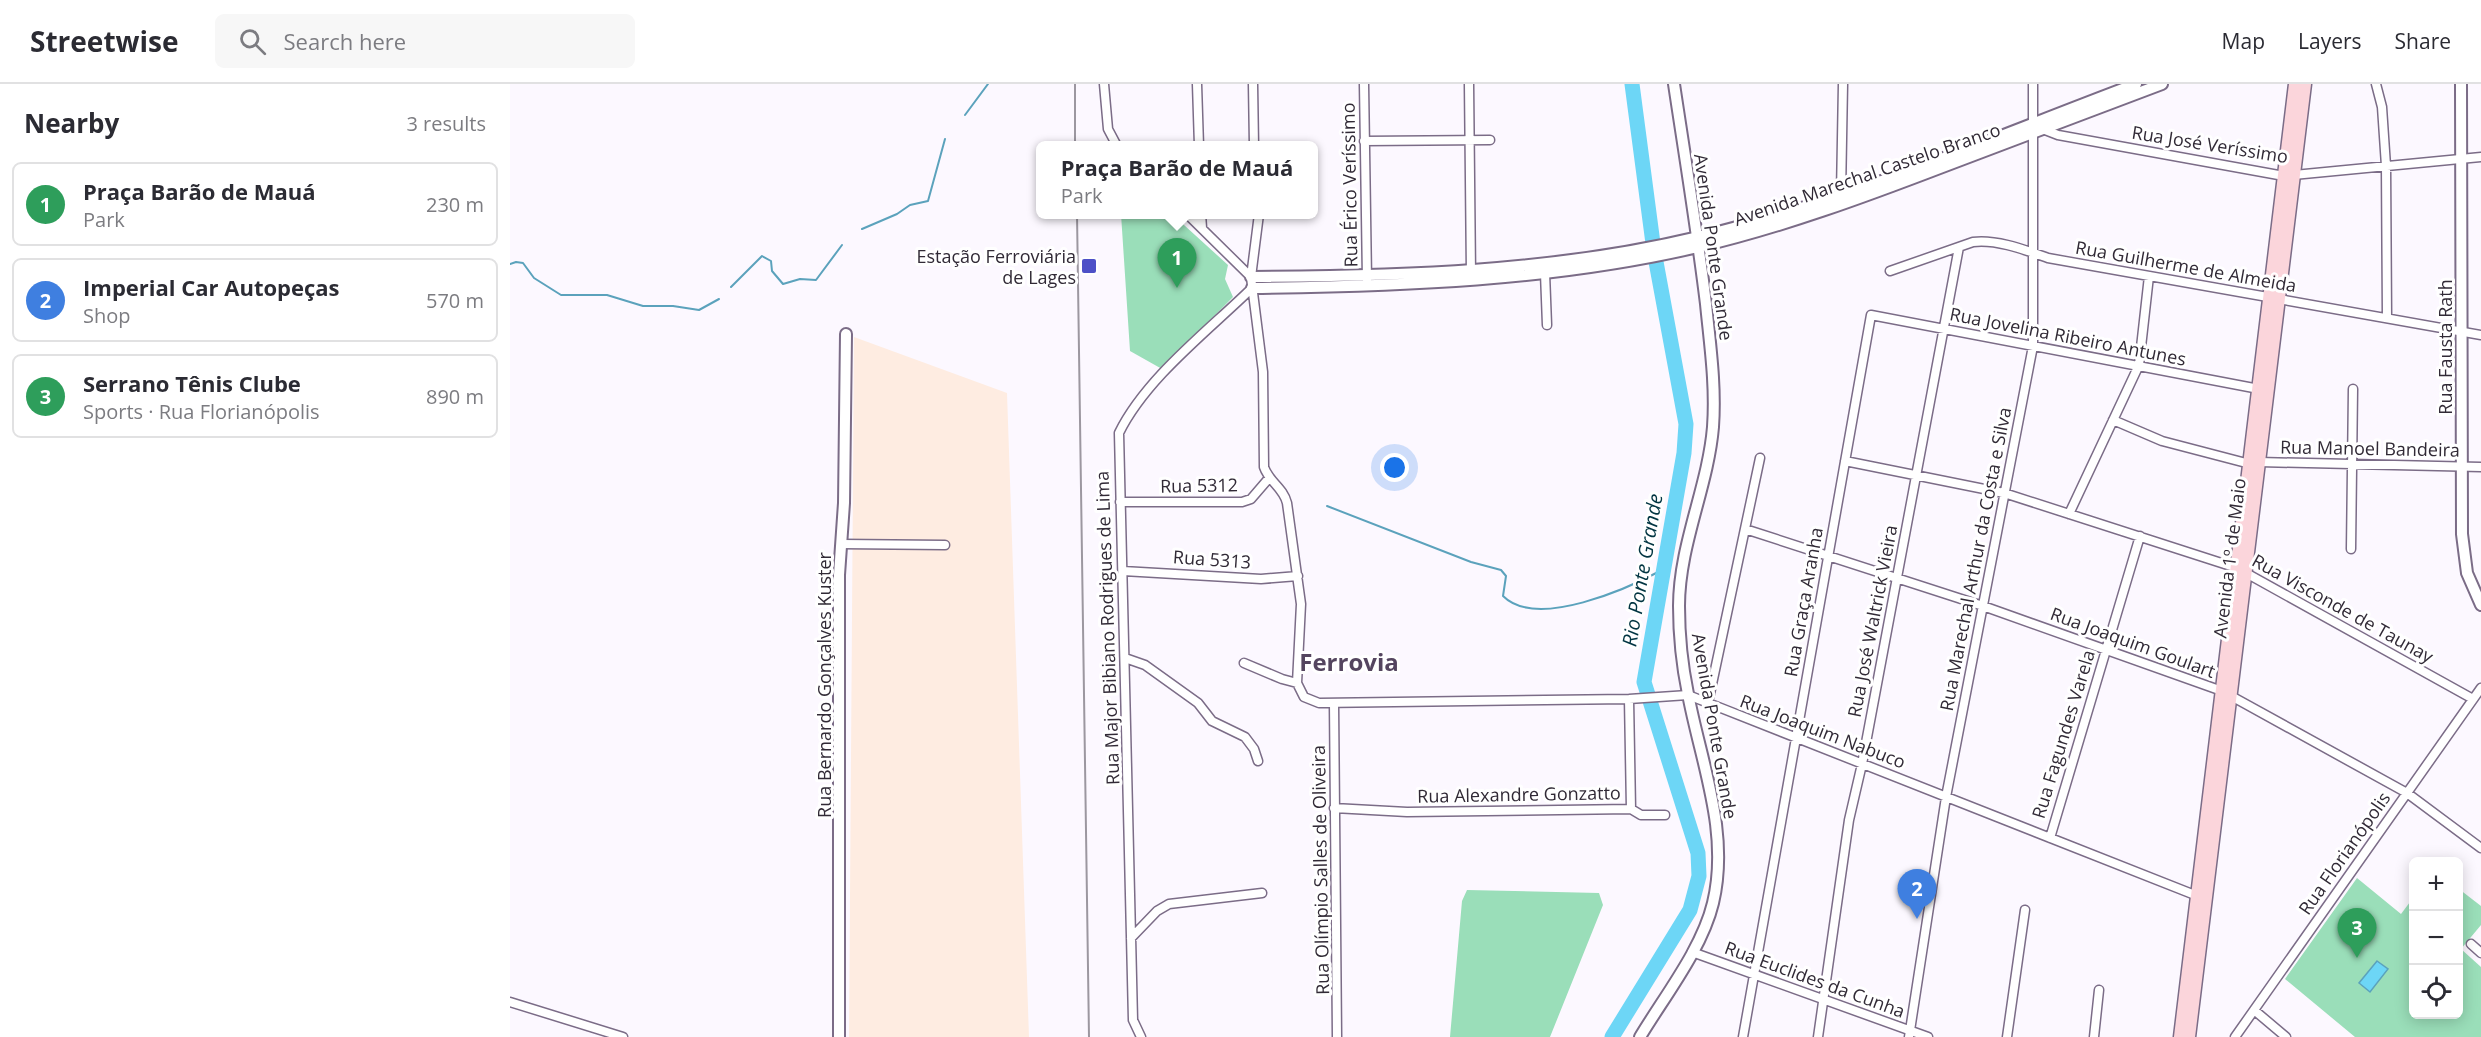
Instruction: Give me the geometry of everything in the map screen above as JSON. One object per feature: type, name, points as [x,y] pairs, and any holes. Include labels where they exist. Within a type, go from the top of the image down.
[{"type":"main road","name":"Avenida 1º de Maio","points":[[2289,175],[2295,84]]},
{"type":"main road","name":"Avenida 1º de Maio","points":[[2189,1037],[2202,897],[2274,298],[2289,175],[2305,84]]},
{"type":"main road","name":"Avenida 1º de Maio","points":[[2254,463],[2259,389],[2274,298]]},
{"type":"main road","name":"Avenida 1º de Maio","points":[[2180,1037],[2202,897]]},
{"type":"street","points":[[1104,84],[1108,129],[1114,141]]},
{"type":"street","points":[[1197,84],[1199,141]]},
{"type":"street","points":[[1253,84],[1254,141]]},
{"type":"street","name":"Rua Érico Veríssimo","points":[[1364,84],[1367,281]]},
{"type":"street","points":[[1469,84],[1471,276]]},
{"type":"street","name":"Avenida Ponte Grande","points":[[1640,1037],[1692,952],[1713,904],[1718,876],[1718,849],[1711,789],[1688,695],[1680,638],[1679,603],[1684,566],[1709,456],[1714,402],[1713,372],[1699,242],[1674,84]]},
{"type":"street","points":[[1837,206],[1841,194],[1843,84]]},
{"type":"street","name":"Rua Marechal Arthur da Costa e Silva","points":[[1910,1034],[1946,797],[2033,346],[2036,128],[2033,84]]},
{"type":"street","name":"Avenida Marechal Castelo Branco","points":[[1252,283],[1367,281],[1545,273],[1699,242],[1837,206],[2036,128],[2107,89],[2136,84]]},
{"type":"street","name":"Avenida Marechal Castelo Branco","points":[[1699,242],[2162,84]]},
{"type":"street","points":[[2376,84],[2382,107],[2386,166],[2387,318]]},
{"type":"street","name":"Rua Fausta Rath","points":[[2461,84],[2463,555],[2467,573],[2481,606]]},
{"type":"street","name":"Rua José Veríssimo","points":[[2036,128],[2058,135],[2289,175],[2481,157]]},
{"type":"street","points":[[1364,141],[1490,140]]},
{"type":"street","points":[[1192,219],[1252,283]]},
{"type":"street","points":[[1201,219],[1202,228]]},
{"type":"street","points":[[1258,219],[1252,283],[1263,372],[1264,467],[1269,478],[1285,495],[1298,576],[1301,604],[1298,683]]},
{"type":"street","name":"Rua Guilherme de Almeida","points":[[1890,271],[1982,241],[2033,251],[2048,258],[2481,335]]},
{"type":"street","name":"Rua José Waltrick Vieira","points":[[1818,1037],[1849,820],[1862,764],[1959,247]]},
{"type":"street","name":"Avenida Marechal Castelo Branco","points":[[1471,276],[1554,262],[1645,253]]},
{"type":"street","points":[[1545,273],[1547,325]]},
{"type":"street","points":[[2069,514],[2139,365],[2149,276]]},
{"type":"street","name":"Rua Major Bibiano Rodrigues de Lima","points":[[1141,1037],[1132,1020],[1119,440],[1128,415],[1151,386],[1252,283]]},
{"type":"street","name":"Rua Jovelina Ribeiro Antunes","points":[[1871,315],[2259,389]]},
{"type":"street","name":"Rua Graça Aranha","points":[[1743,1037],[1871,315]]},
{"type":"street","name":"Rua Bernardo Gonçalves Kuster","points":[[839,1037],[841,544],[844,503],[846,334]]},
{"type":"street","points":[[2351,549],[2353,388]]},
{"type":"street","name":"Rua Manoel Bandeira","points":[[2113,420],[2162,441],[2254,463],[2481,467]]},
{"type":"street","points":[[1708,703],[1760,458]]},
{"type":"street","name":"Rua Visconde de Taunay","points":[[1845,461],[2004,493],[2241,570],[2473,699]]},
{"type":"street","name":"Rua 5312","points":[[1120,502],[1242,502],[1251,500],[1269,478]]},
{"type":"street","name":"Rua Joaquim Goulart","points":[[1745,529],[1983,606],[2226,694],[2407,793],[2481,848]]},
{"type":"street","name":"Rua Fagundes Varela","points":[[2050,838],[2140,536]]},
{"type":"street","points":[[841,544],[945,545]]},
{"type":"street","name":"Rua 5313","points":[[1123,571],[1261,579],[1298,576]]},
{"type":"street","points":[[1125,658],[1145,665],[1198,702],[1212,721],[1245,737],[1258,761]]},
{"type":"street","name":"Rua Joaquim Nabuco","points":[[1244,663],[1275,677],[1298,683],[1304,697],[1312,702],[1629,699],[1688,695],[2202,897]]},
{"type":"street","name":"Rua Florianópolis","points":[[2235,1037],[2481,689]]},
{"type":"street","name":"Rua Alexandre Gonzatto","points":[[1334,808],[1407,812],[1631,809],[1629,699]]},
{"type":"street","name":"Rua Olímpio Salles de Oliveira","points":[[1335,703],[1337,1037]]},
{"type":"street","points":[[1631,809],[1641,815],[1665,815]]},
{"type":"street","points":[[1131,938],[1157,911],[1169,904],[1262,893]]},
{"type":"street","points":[[2007,1037],[2025,910]]},
{"type":"street","points":[[2471,944],[2481,953]]},
{"type":"street","name":"Rua Euclides da Cunha","points":[[1692,952],[1910,1034],[1928,1037]]},
{"type":"street","points":[[2094,1037],[2099,990]]},
{"type":"street","points":[[510,1002],[623,1037]]},
{"type":"street","points":[[2254,1010],[2286,1037]]},
{"type":"shaded area","points":[[854,337],[1007,393],[1029,1037],[849,1037]]},
{"type":"green space","points":[[1121,219],[1177,219],[1228,265],[1225,279],[1233,297],[1162,369],[1130,351]]},
{"type":"green space","points":[[2357,878],[2401,914],[2409,903],[2409,1019],[2463,1019],[2463,951],[2481,967],[2481,1037],[2355,1037],[2285,979]]},
{"type":"green space","points":[[1467,890],[1599,893],[1603,905],[1550,1037],[1450,1037],[1462,901]]},
{"type":"green space","points":[[2463,892],[2481,906],[2481,925],[2463,947]]},
{"type":"water","points":[[2377,961],[2388,969],[2370,992],[2359,983]]},
{"type":"waterway","points":[[965,115],[988,84]]},
{"type":"waterway","name":"Rio Ponte Grande","points":[[1612,1037],[1690,910],[1699,876],[1698,853],[1644,682],[1684,453],[1686,424],[1654,251],[1632,84]]},
{"type":"waterway","points":[[862,229],[897,214],[910,205],[928,201],[945,139]]},
{"type":"waterway","points":[[731,287],[762,256],[771,261],[772,271],[783,284],[800,279],[816,280],[842,245]]},
{"type":"waterway","points":[[510,264],[523,263],[534,278],[561,295],[607,295],[643,306],[673,306],[699,310],[719,299]]},
{"type":"waterway","points":[[1327,506],[1471,562],[1501,570],[1506,576],[1503,596],[1518,605],[1538,609],[1560,607],[1607,595],[1664,569]]},
{"type":"railway","points":[[1075,84],[1075,141]]},
{"type":"railway","points":[[1077,219],[1089,1037]]},
{"type":"place","name":"Estação Ferroviária de Lages","points":[[1089,266]]},
{"type":"place","name":"Praça Barão de Mauá","points":[[1177,288]]},
{"type":"place","name":"Imperial Car Autopeças","points":[[1917,919]]},
{"type":"place","name":"Serrano Tênis Clube","points":[[2357,958]]},
{"type":"district","name":"Ferrovia","points":[[1349,661]]}]
